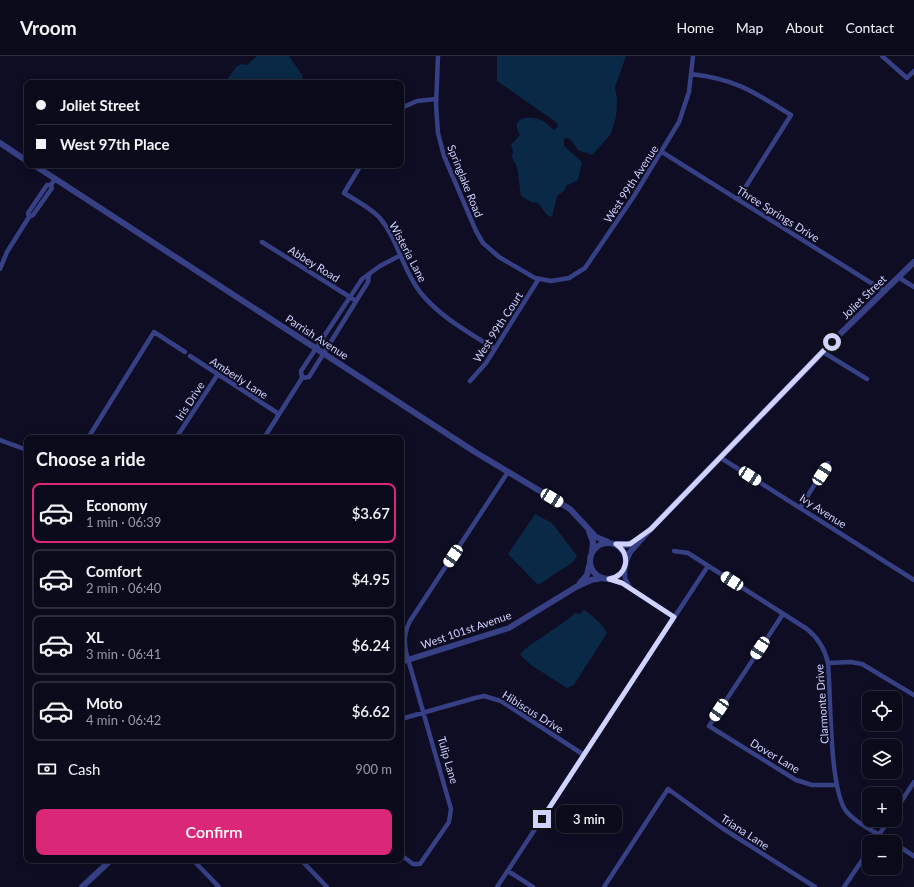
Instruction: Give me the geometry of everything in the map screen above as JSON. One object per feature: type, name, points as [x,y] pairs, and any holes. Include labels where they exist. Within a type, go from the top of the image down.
[{"type":"street","name":"Springlake Road","points":[[438,56],[436,99],[437,127],[440,141],[479,237],[494,254],[538,280]]},
{"type":"street","name":"West 99th Avenue","points":[[538,280],[563,280],[585,268],[596,254],[662,152],[682,116],[687,99],[693,56]]},
{"type":"street","points":[[882,56],[907,78],[914,71]]},
{"type":"street","points":[[691,74],[720,78],[736,83],[791,115],[738,199]]},
{"type":"street","points":[[404,107],[417,101],[436,99]]},
{"type":"street","points":[[0,143],[24,159]]},
{"type":"street","name":"Three Springs Drive","points":[[662,152],[884,291]]},
{"type":"street","name":"Parrish Avenue","points":[[38,168],[508,472],[570,509],[599,539],[616,544]]},
{"type":"street","name":"Wisteria Lane","points":[[359,168],[344,193],[378,216],[389,232],[414,285],[434,307],[452,322],[495,349]]},
{"type":"street","points":[[0,270],[7,252],[29,217],[28,212],[47,185],[51,185],[55,179]]},
{"type":"street","name":"Abbey Road","points":[[262,242],[356,301]]},
{"type":"street","points":[[266,435],[302,378],[301,371],[362,279],[380,266],[399,256]]},
{"type":"street","name":"Joliet Street","points":[[626,564],[630,552],[644,536],[823,352],[914,262]]},
{"type":"street","points":[[302,378],[309,377],[368,282],[369,275]]},
{"type":"street","points":[[898,277],[914,287]]},
{"type":"street","name":"West 99th Court","points":[[470,381],[486,363],[538,280]]},
{"type":"street","points":[[90,435],[154,332],[185,352]]},
{"type":"street","points":[[823,352],[867,380]]},
{"type":"street","name":"Amberly Lane","points":[[190,356],[279,414]]},
{"type":"street","name":"Iris Drive","points":[[178,435],[218,374]]},
{"type":"street","points":[[0,440],[24,449]]},
{"type":"street","name":"Ivy Avenue","points":[[721,458],[914,580]]},
{"type":"street","points":[[800,508],[828,464]]},
{"type":"street","name":"Tulip Lane","points":[[404,857],[413,864],[420,864],[424,860],[449,822],[451,809],[404,640],[408,625],[508,472]]},
{"type":"street","points":[[588,528],[593,545],[590,562],[593,571],[605,579],[619,582],[674,617]]},
{"type":"street","name":"Joliet Street","points":[[616,544],[628,545],[644,536]]},
{"type":"street","points":[[591,554],[596,546],[608,542]]},
{"type":"street","points":[[616,544],[624,552],[626,564],[625,579],[631,589]]},
{"type":"street","name":"Clarmonte Drive","points":[[674,551],[688,553],[783,614],[814,636],[824,649],[828,663],[836,785],[840,800],[849,814],[879,834]]},
{"type":"street","name":"West 101st Avenue","points":[[576,587],[587,575],[590,562]]},
{"type":"street","points":[[605,579],[617,577],[626,564]]},
{"type":"street","points":[[497,887],[708,566]]},
{"type":"street","name":"West 101st Avenue","points":[[404,661],[509,628],[576,587],[590,580],[605,579]]},
{"type":"street","name":"Dover Lane","points":[[783,614],[709,726],[796,780],[812,785],[836,785]]},
{"type":"street","points":[[828,663],[851,662],[865,666],[914,695]]},
{"type":"street","name":"Hibiscus Drive","points":[[404,718],[475,698],[493,698],[501,701],[584,755]]},
{"type":"street","points":[[902,800],[914,782]]},
{"type":"street","name":"Triana Lane","points":[[604,887],[668,789],[722,828],[815,887]]},
{"type":"street","points":[[879,834],[884,827]]},
{"type":"street","points":[[902,848],[914,856]]},
{"type":"street","points":[[844,887],[862,860]]},
{"type":"street","points":[[82,887],[108,863]]},
{"type":"street","points":[[196,863],[219,887]]},
{"type":"street","points":[[304,863],[327,887]]},
{"type":"street","points":[[508,871],[533,887]]},
{"type":"water","points":[[257,56],[289,56],[302,75],[303,80],[227,80],[236,67],[241,64],[247,65]]},
{"type":"water","points":[[497,56],[626,56],[615,87],[617,99],[616,117],[611,134],[592,155],[578,150],[570,139],[564,138],[564,146],[582,162],[578,180],[566,186],[565,190],[557,196],[552,217],[547,215],[538,203],[531,202],[521,196],[517,167],[512,157],[513,151],[511,145],[520,135],[517,125],[518,121],[522,119],[531,117],[536,118],[545,122],[554,130],[558,127],[556,122],[497,81]]},
{"type":"water","points":[[535,514],[552,523],[577,556],[573,562],[538,585],[508,554]]},
{"type":"water","points":[[584,610],[597,620],[607,633],[574,685],[567,688],[531,665],[520,655],[528,647],[575,613],[580,614]]},
{"type":"route","points":[[542,819],[674,617],[622,583],[609,579],[620,575],[626,564],[624,552],[616,544],[625,546],[644,536],[832,342]]}]
